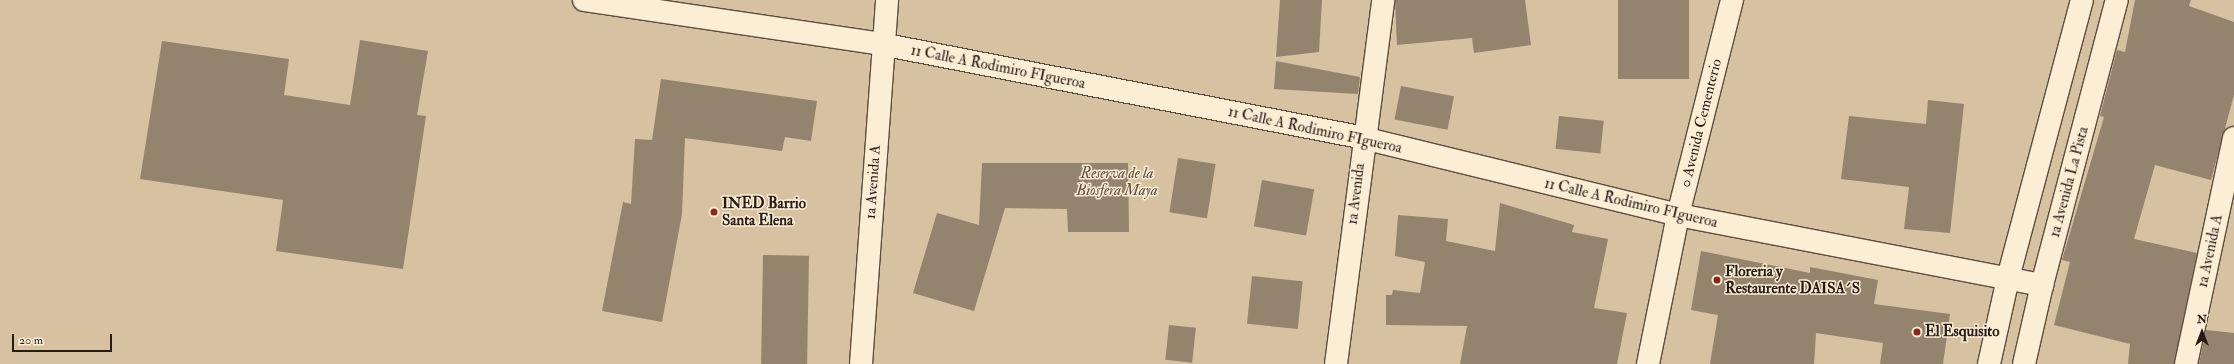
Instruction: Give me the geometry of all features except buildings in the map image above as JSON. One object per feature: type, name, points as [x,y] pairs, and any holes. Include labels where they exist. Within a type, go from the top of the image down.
[{"type":"street","name":"11 Calle A Rodimiro FIgueroa","points":[[584,0],[881,44],[1363,138],[1678,215],[2042,285]]},
{"type":"street","name":"1a Avenida A","points":[[861,364],[881,44],[887,0]]},
{"type":"street","name":"1a Avenida","points":[[1336,364],[1363,138],[1383,0]]},
{"type":"street","name":"0 Avenida Cementerio","points":[[1648,364],[1678,215],[1732,0]]},
{"type":"street","points":[[1989,364],[2008,278],[2082,0]]},
{"type":"street","name":"1a Avenida La Pista","points":[[2024,364],[2042,285],[2117,0]]},
{"type":"street","name":"1a Avenida A","points":[[2186,364],[2234,138]]},
{"type":"green space","name":"Reserva de la Biosfera Maya","points":[[0,0],[2234,0],[2234,364],[0,364]]},
{"type":"place","name":"INED Barrio Santa Elena","points":[[714,212]]},
{"type":"place","name":"Floreria y Restaurente DAISA´S","points":[[1717,280]]},
{"type":"place","name":"El Esquisito","points":[[1917,332]]}]
